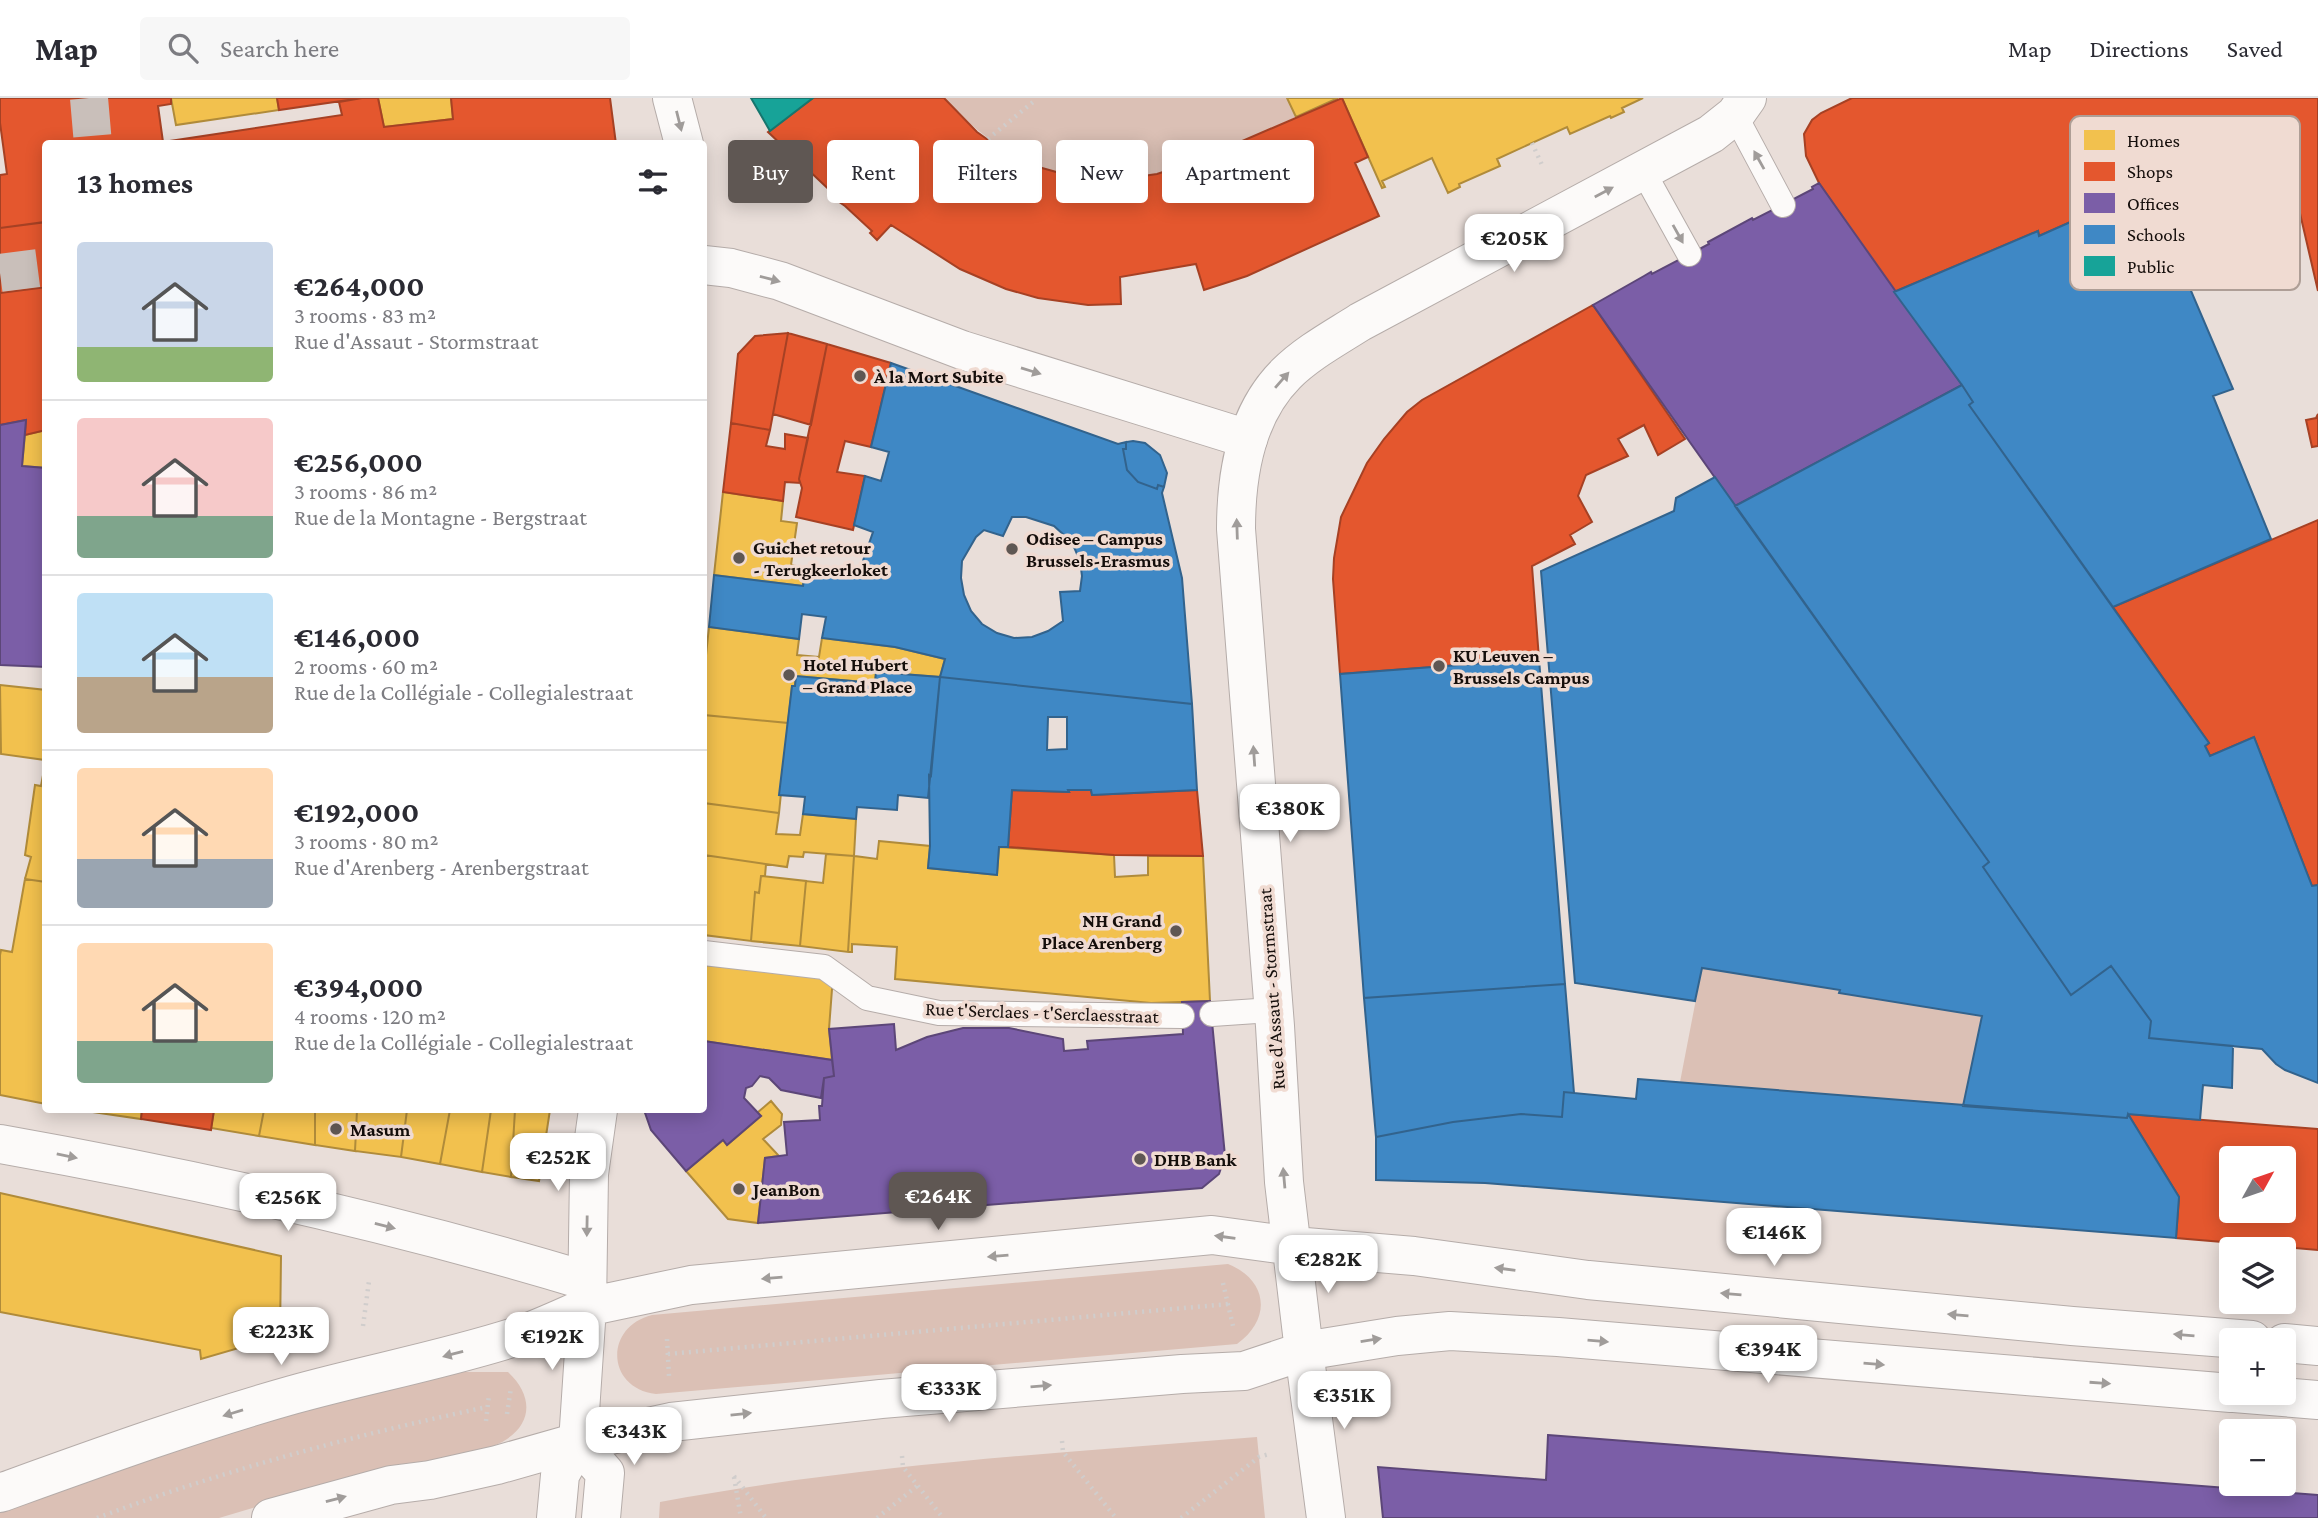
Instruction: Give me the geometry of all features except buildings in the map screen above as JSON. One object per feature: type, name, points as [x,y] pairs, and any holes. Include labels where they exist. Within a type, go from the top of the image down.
[{"type":"street","points":[[672,98],[683,140]]},
{"type":"street","name":"Rue d'Assaut - Stormstraat","points":[[1326,1518],[1284,1182],[1236,529],[1240,468],[1248,439],[1261,409],[1275,387],[1305,357],[1360,322],[1711,134],[1741,107]]},
{"type":"street","points":[[707,265],[731,268],[780,281],[962,350],[1248,439]]},
{"type":"street","points":[[556,1518],[560,1475],[578,1442],[587,1294],[589,1174],[598,1113]]},
{"type":"street","points":[[0,1144],[316,1209],[519,1261],[587,1294]]},
{"type":"street","points":[[0,1493],[157,1436],[294,1394],[369,1377],[521,1335],[587,1294],[1212,1236],[1414,1256],[1588,1280],[2219,1337]]},
{"type":"street","points":[[271,1518],[391,1485],[430,1480],[497,1465],[578,1442],[671,1422],[881,1399],[1244,1371],[1304,1351],[1397,1336],[1450,1331],[1558,1337],[2219,1392]]},
{"type":"street","points":[[2296,1344],[2318,1346]]},
{"type":"street","points":[[2296,1397],[2318,1399]]},
{"type":"street","points":[[578,1442],[605,1473],[601,1518]]},
{"type":"lane","points":[[1741,107],[1783,205]]},
{"type":"lane","points":[[1643,171],[1689,254]]},
{"type":"lane","name":"Rue t'Serclaes - t'Serclaesstraat","points":[[707,953],[824,967],[867,998],[939,1013],[1182,1016]]},
{"type":"lane","points":[[1212,1014],[1273,1010]]},
{"type":"path","points":[[988,139],[1033,102]]},
{"type":"path","points":[[1532,144],[1542,165]]},
{"type":"path","points":[[1222,1278],[1234,1331]]},
{"type":"path","points":[[363,1326],[369,1281]]},
{"type":"path","points":[[668,1354],[1229,1304]]},
{"type":"path","points":[[667,1328],[669,1380]]},
{"type":"path","points":[[485,1434],[489,1384]]},
{"type":"path","points":[[97,1518],[150,1498],[299,1452],[487,1407]]},
{"type":"path","points":[[1062,1441],[1063,1452],[1116,1518]]},
{"type":"path","points":[[1181,1518],[1259,1457],[1269,1454]]},
{"type":"path","points":[[902,1456],[903,1467],[943,1518]]},
{"type":"path","points":[[741,1518],[734,1476],[766,1518]]},
{"type":"path","points":[[877,1518],[918,1486]]},
{"type":"shaded area","points":[[944,98],[1287,98],[1296,117],[1246,140],[1162,140],[1162,173],[1148,176],[1148,140],[1056,140],[1056,172],[1042,167],[1042,140],[991,140]]},
{"type":"shaded area","points":[[1702,968],[1982,1016],[1963,1106],[1680,1082]]},
{"type":"shaded area","points":[[1228,1264],[1251,1280],[1261,1301],[1256,1323],[1237,1344],[656,1394],[640,1389],[628,1381],[620,1370],[617,1357],[625,1332],[636,1322],[652,1315]]},
{"type":"shaded area","points":[[451,1372],[508,1372],[524,1393],[526,1414],[522,1424],[505,1440],[493,1446],[355,1478],[219,1518],[0,1518],[0,1512],[89,1477],[204,1437]]},
{"type":"shaded area","points":[[1257,1437],[1265,1518],[659,1518],[660,1502],[808,1478],[1032,1455]]},
{"type":"tunnel","points":[[89,98],[93,140]]},
{"type":"tunnel","points":[[0,273],[42,268]]},
{"type":"place","name":"À la Mort Subite","points":[[860,376]]},
{"type":"place","name":"Odisee – Campus Brussels-Erasmus","points":[[1012,549]]},
{"type":"place","name":"Guichet retour - Terugkeerloket","points":[[739,558]]},
{"type":"place","name":"KU Leuven – Brussels Campus","points":[[1439,666]]},
{"type":"place","name":"Hotel Hubert – Grand Place","points":[[789,675]]},
{"type":"place","name":"NH Grand Place Arenberg","points":[[1176,931]]},
{"type":"place","name":"Masum","points":[[336,1129]]},
{"type":"place","name":"DHB Bank","points":[[1140,1159]]},
{"type":"place","name":"JeanBon","points":[[739,1189]]}]
